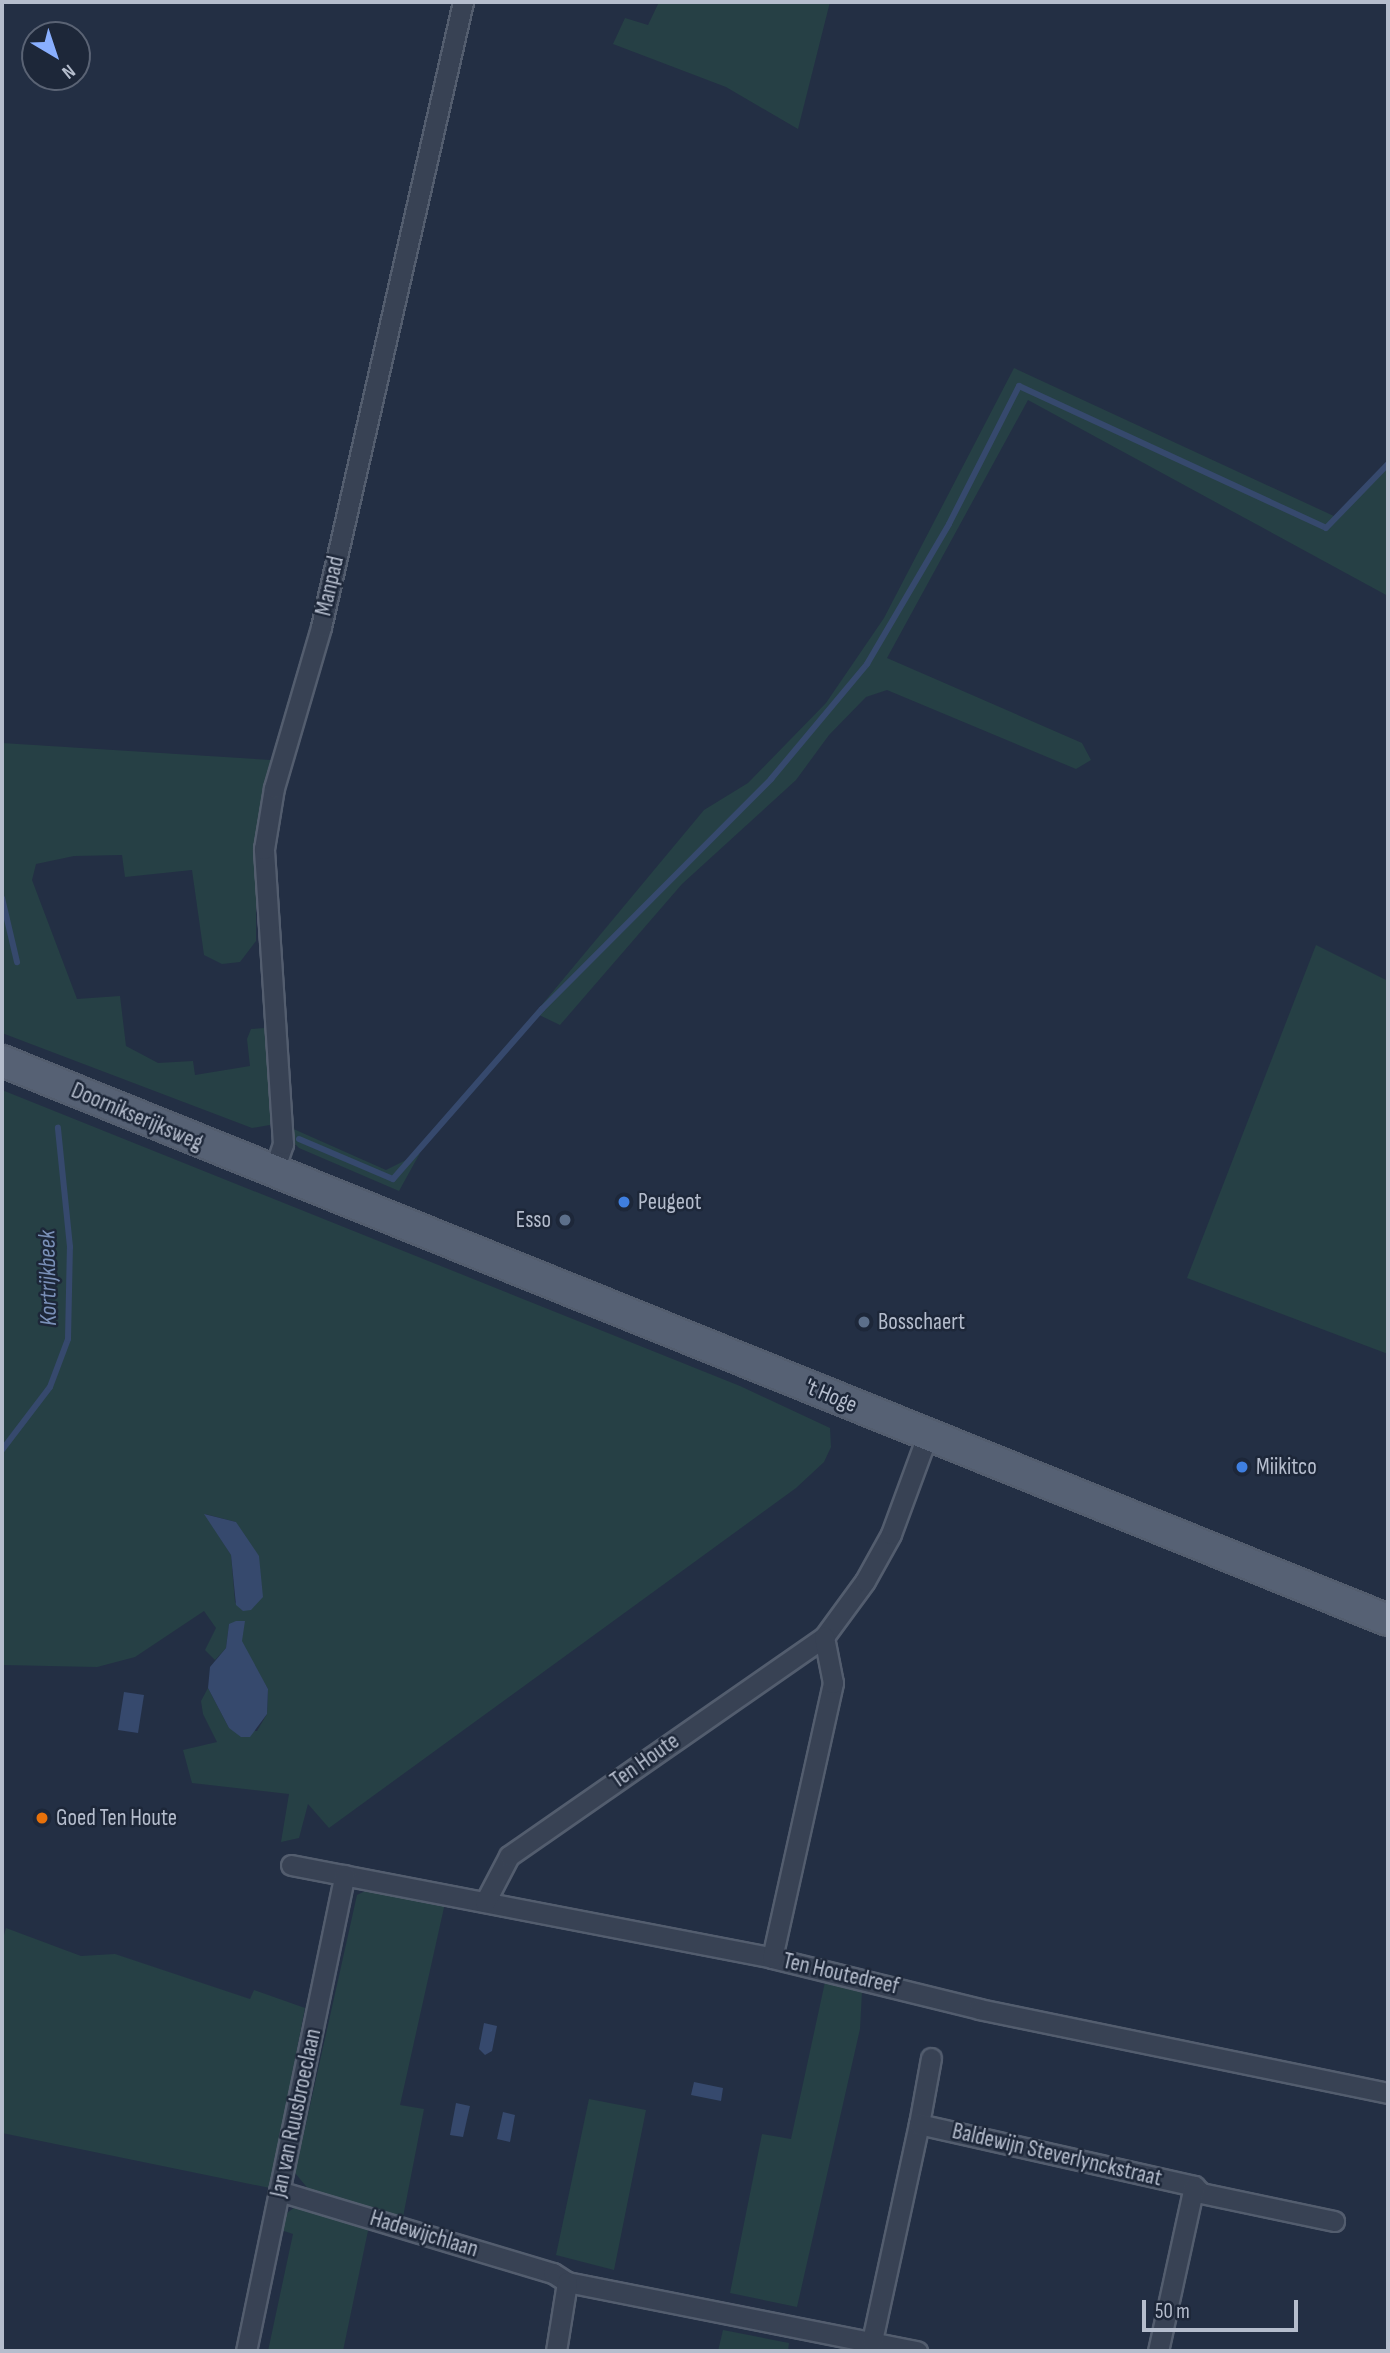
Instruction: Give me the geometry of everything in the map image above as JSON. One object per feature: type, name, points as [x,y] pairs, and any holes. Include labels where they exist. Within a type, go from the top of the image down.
[{"type":"main road","name":"Doornikserijksweg","points":[[2,1061],[273,1174]]},
{"type":"main road","name":"'t Hoge","points":[[273,1174],[1388,1620]]},
{"type":"street","name":"Manpad","points":[[273,1174],[283,1144],[264,849],[274,788],[321,627],[463,2]]},
{"type":"street","name":"Ten Houte","points":[[485,1902],[509,1856],[824,1637],[865,1581],[891,1534],[928,1436]]},
{"type":"street","points":[[772,1958],[833,1683],[824,1637]]},
{"type":"street","name":"Ten Houtedreef","points":[[291,1866],[772,1958],[979,2009],[1388,2093]]},
{"type":"street","name":"Jan van Ruusbroeclaan","points":[[246,2351],[345,1875]]},
{"type":"street","name":"Baldewijn Steverlynckstraat","points":[[872,2341],[931,2058]]},
{"type":"street","name":"Baldewijn Steverlynckstraat","points":[[919,2124],[1194,2186],[1201,2193],[1334,2221]]},
{"type":"street","name":"Baldewijn Steverlynckstraat","points":[[1158,2351],[1194,2186]]},
{"type":"street","name":"Hadewijchlaan","points":[[279,2190],[553,2273],[567,2282],[725,2311],[916,2351]]},
{"type":"street","points":[[556,2351],[567,2282]]},
{"type":"green space","points":[[659,2],[830,2],[798,129],[726,87],[613,44],[625,18],[648,25]]},
{"type":"green space","points":[[1014,368],[1336,517],[1388,463],[1388,596],[1028,400],[887,658],[1082,743],[1091,760],[1076,769],[887,690],[866,697],[829,735],[796,780],[682,884],[560,1025],[535,1013],[704,810],[748,783],[826,703],[884,618]]},
{"type":"green space","points":[[2,743],[271,760],[256,862],[256,941],[240,962],[222,964],[204,955],[192,870],[125,877],[122,855],[74,856],[36,864],[32,880],[77,999],[120,996],[126,1046],[158,1063],[193,1061],[195,1075],[250,1066],[247,1039],[251,1029],[266,1028],[275,1108],[270,1125],[252,1128],[2,1033]]},
{"type":"green space","points":[[1316,945],[1388,981],[1388,1354],[1187,1278]]},
{"type":"green space","points":[[2,1090],[740,1386],[830,1428],[831,1447],[824,1462],[796,1488],[329,1828],[308,1804],[299,1838],[281,1842],[289,1794],[192,1783],[183,1750],[217,1742],[203,1714],[201,1701],[208,1688],[229,1728],[257,1731],[267,1714],[268,1689],[229,1624],[226,1648],[215,1660],[205,1650],[216,1628],[204,1611],[135,1657],[97,1667],[2,1665]],"holes":[[[205,1514],[236,1522],[243,1611],[235,1602],[231,1555]]]},
{"type":"green space","points":[[289,1127],[386,1170],[420,1153],[399,1191],[299,1148],[291,1140]]},
{"type":"green space","points":[[369,1889],[445,1903],[400,2105],[424,2109],[403,2217],[310,2191],[295,2173],[357,1895]]},
{"type":"green space","points":[[6,1928],[81,1956],[115,1954],[250,1999],[254,1990],[305,2008],[270,2188],[2,2133],[2,1942]]},
{"type":"green space","points":[[825,1982],[862,1992],[860,2029],[797,2307],[730,2293],[762,2134],[791,2139]]},
{"type":"green space","points":[[589,2099],[646,2110],[614,2270],[556,2255]]},
{"type":"green space","points":[[295,2207],[369,2226],[343,2351],[268,2351],[293,2234],[281,2230],[283,2216]]},
{"type":"green space","points":[[723,2330],[789,2343],[788,2351],[718,2351]]},
{"type":"water","points":[[204,1514],[236,1522],[259,1556],[263,1597],[251,1610],[243,1611],[236,1605],[231,1555]]},
{"type":"water","points":[[245,1621],[242,1641],[268,1689],[267,1714],[250,1737],[241,1737],[229,1728],[208,1688],[210,1667],[226,1648],[229,1624]]},
{"type":"water","points":[[124,1692],[144,1695],[138,1733],[118,1730]]},
{"type":"water","points":[[484,2023],[497,2026],[492,2051],[485,2055],[479,2049]]},
{"type":"water","points":[[694,2082],[723,2088],[721,2101],[691,2095]]},
{"type":"water","points":[[456,2103],[470,2106],[463,2137],[450,2135]]},
{"type":"water","points":[[503,2112],[515,2115],[510,2142],[497,2139]]},
{"type":"waterway","points":[[299,1139],[393,1179],[542,1009],[771,779],[867,664],[949,524],[1019,386],[1326,528],[1388,464]]},
{"type":"waterway","name":"Kortrijkbeek","points":[[2,898],[17,962]]},
{"type":"waterway","name":"Kortrijkbeek","points":[[2,1450],[50,1387],[68,1339],[70,1247],[58,1128]]},
{"type":"place","name":"Peugeot","points":[[624,1202]]},
{"type":"place","name":"Esso","points":[[565,1220]]},
{"type":"place","name":"Bosschaert","points":[[864,1322]]},
{"type":"place","name":"Miikitco","points":[[1242,1467]]},
{"type":"place","name":"Goed Ten Houte","points":[[42,1818]]}]
